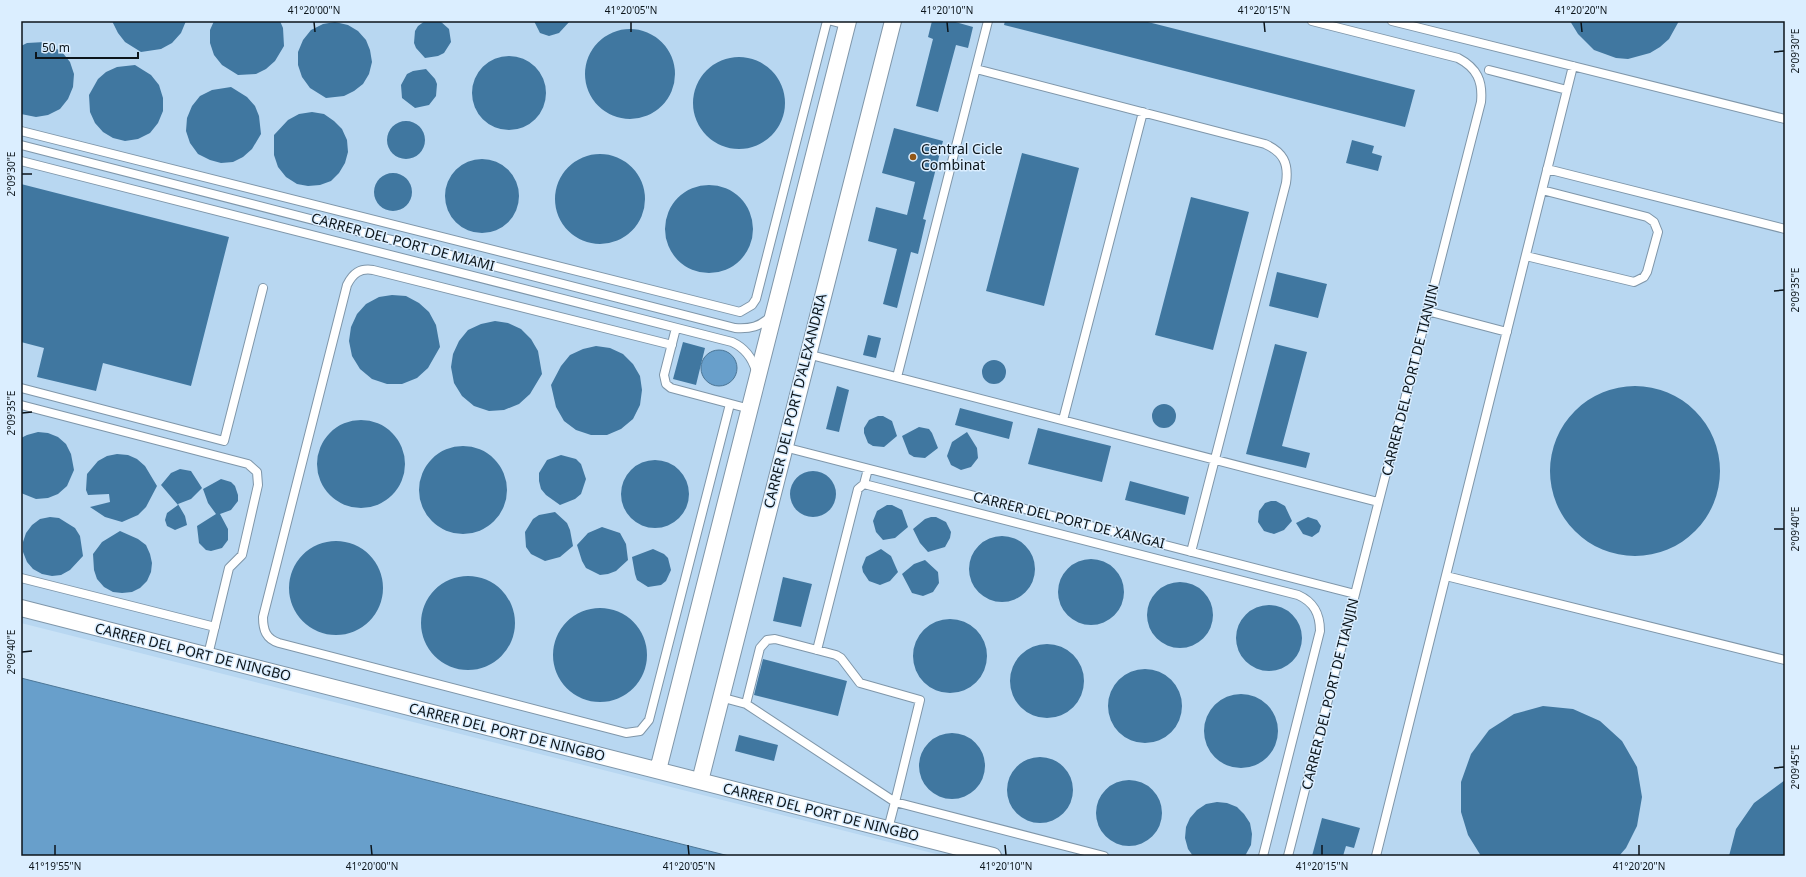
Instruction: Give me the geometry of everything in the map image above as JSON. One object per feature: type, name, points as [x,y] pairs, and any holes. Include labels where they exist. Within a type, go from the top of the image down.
[{"type":"street","name":"CARRER DEL PORT D'ALEXANDRIA","points":[[700,781],[892,21]]},
{"type":"street","points":[[658,770],[776,307],[842,22]]},
{"type":"street","name":"CARRER DEL PORT DE NINGBO","points":[[21,608],[994,856]]},
{"type":"lane","points":[[21,131],[734,312],[740,312],[752,306],[756,299],[827,21]]},
{"type":"lane","points":[[897,378],[988,21]]},
{"type":"lane","name":"CARRER DEL PORT DE TIANJIN","points":[[1288,856],[1481,102],[1482,92],[1476,71],[1469,63],[1458,58],[1312,21]]},
{"type":"lane","points":[[1392,21],[1785,119]]},
{"type":"lane","points":[[1376,856],[1573,66]]},
{"type":"lane","points":[[976,69],[1265,144],[1280,152],[1287,166],[1286,182],[1191,552]]},
{"type":"lane","points":[[1489,70],[1567,90]]},
{"type":"lane","points":[[1063,420],[1142,112]]},
{"type":"lane","name":"CARRER DEL PORT DE MIAMI","points":[[21,145],[735,328],[744,329],[759,326],[771,316],[776,307]]},
{"type":"lane","name":"CARRER DEL PORT DE MIAMI","points":[[21,161],[732,342],[741,346],[752,360],[757,382]]},
{"type":"lane","points":[[1548,169],[1785,229]]},
{"type":"lane","points":[[1526,256],[1634,282],[1644,277],[1647,272],[1658,232],[1654,222],[1647,217],[1542,190]]},
{"type":"lane","points":[[672,345],[373,270],[365,269],[357,271],[351,277],[347,285],[273,579],[264,617],[263,627],[266,635],[272,641],[279,643],[626,733],[640,731],[649,720],[730,404]]},
{"type":"lane","points":[[21,388],[224,441],[263,288]]},
{"type":"lane","points":[[1427,311],[1507,332]]},
{"type":"lane","points":[[676,328],[664,375],[666,384],[672,388],[750,409]]},
{"type":"lane","points":[[807,354],[1378,502]]},
{"type":"lane","points":[[21,406],[253,467],[257,472],[258,485],[242,555],[230,568],[208,655]]},
{"type":"lane","name":"CARRER DEL PORT DE XANGAI","points":[[784,447],[1355,594]]},
{"type":"lane","points":[[817,650],[858,488],[864,484],[868,469]]},
{"type":"lane","points":[[864,484],[1298,596],[1312,604],[1318,613],[1320,631],[1263,856]]},
{"type":"lane","points":[[1446,576],[1785,660]]},
{"type":"lane","points":[[21,578],[215,627]]},
{"type":"lane","points":[[746,704],[763,643],[767,640],[776,639],[839,656],[860,683],[920,700],[888,829]]},
{"type":"lane","points":[[720,697],[746,704],[894,802],[1104,856]]},
{"type":"shaded area","points":[[21,21],[1785,21],[1785,856],[944,856],[21,623]]},
{"type":"water","points":[[723,350],[732,355],[736,361],[736,375],[732,381],[723,386],[715,386],[706,381],[702,375],[701,364],[706,355],[712,351]]},
{"type":"water","points":[[21,678],[729,856],[21,856]]},
{"type":"building","points":[[112,21],[186,21],[181,33],[172,43],[161,49],[141,52],[125,42],[118,33]]},
{"type":"building","points":[[214,21],[280,21],[283,28],[284,46],[275,61],[266,69],[256,74],[238,75],[222,65],[214,55],[210,43],[210,30]]},
{"type":"building","points":[[425,21],[440,21],[449,29],[451,42],[444,53],[438,56],[425,58],[416,48],[414,43],[415,31],[418,26]]},
{"type":"building","points":[[534,21],[570,21],[559,33],[549,36],[540,33]]},
{"type":"building","points":[[932,21],[952,21],[973,27],[968,48],[956,45],[938,112],[916,106],[933,39],[928,37]]},
{"type":"building","points":[[1005,21],[1144,21],[1415,90],[1405,127],[1004,25]]},
{"type":"building","points":[[1570,21],[1679,21],[1669,39],[1660,47],[1650,53],[1628,59],[1616,58],[1594,50],[1578,34]]},
{"type":"building","points":[[335,22],[348,25],[358,31],[366,40],[370,50],[372,62],[369,74],[363,84],[344,96],[326,98],[310,88],[302,77],[298,65],[298,52],[303,40],[311,30],[323,24]]},
{"type":"building","points":[[630,29],[647,33],[662,42],[671,57],[675,74],[671,91],[662,106],[647,115],[630,119],[613,115],[598,106],[589,91],[585,74],[589,57],[598,42],[613,33]]},
{"type":"building","points":[[45,42],[62,52],[70,62],[74,74],[73,87],[68,99],[60,109],[48,115],[36,117],[21,114],[21,46],[27,43]]},
{"type":"building","points":[[509,56],[530,62],[540,72],[546,93],[540,114],[530,124],[509,130],[488,124],[478,114],[472,93],[478,72],[488,62]]},
{"type":"building","points":[[739,57],[756,61],[771,71],[781,86],[785,103],[781,120],[771,135],[756,145],[739,149],[722,145],[707,135],[697,120],[693,103],[697,86],[707,71],[722,61]]},
{"type":"building","points":[[135,65],[151,75],[159,85],[163,98],[163,111],[158,123],[150,133],[138,139],[125,141],[113,138],[103,132],[95,123],[90,112],[89,95],[98,79],[106,72],[117,67]]},
{"type":"building","points":[[426,69],[435,79],[437,84],[436,96],[429,105],[415,108],[402,98],[401,85],[407,74],[413,71]]},
{"type":"building","points":[[231,87],[247,97],[255,106],[259,116],[261,134],[252,149],[243,157],[233,162],[221,163],[210,160],[198,154],[190,143],[186,131],[187,118],[192,106],[200,96],[212,90]]},
{"type":"building","points":[[312,112],[324,114],[342,129],[347,140],[348,152],[345,163],[339,173],[331,181],[320,185],[308,186],[297,184],[286,177],[278,167],[274,155],[274,135],[288,120],[299,114]]},
{"type":"building","points":[[406,121],[416,124],[422,130],[425,140],[422,150],[416,156],[406,159],[396,156],[390,150],[387,140],[390,130],[396,124]]},
{"type":"building","points":[[894,128],[943,141],[923,219],[926,220],[918,254],[911,252],[897,308],[883,304],[897,249],[868,241],[876,207],[907,215],[915,182],[882,173]]},
{"type":"building","points":[[1352,140],[1374,146],[1372,153],[1382,156],[1378,171],[1346,163]]},
{"type":"building","points":[[1022,153],[1079,168],[1044,306],[986,291]]},
{"type":"building","points":[[600,154],[617,157],[632,167],[642,182],[645,199],[642,216],[632,231],[617,241],[600,244],[583,241],[568,231],[558,216],[555,199],[558,182],[568,167],[583,157]]},
{"type":"building","points":[[482,159],[503,165],[513,175],[519,196],[513,217],[503,227],[482,233],[461,227],[451,217],[445,196],[451,175],[461,165]]},
{"type":"building","points":[[393,173],[403,176],[409,182],[412,192],[409,202],[403,208],[393,211],[383,208],[377,202],[374,192],[377,182],[383,176]]},
{"type":"building","points":[[21,184],[229,237],[191,386],[103,363],[96,391],[37,377],[44,348],[21,342]]},
{"type":"building","points":[[709,185],[726,189],[740,198],[749,212],[753,229],[749,246],[740,260],[726,269],[709,273],[692,269],[678,260],[669,246],[665,229],[669,212],[678,198],[692,189]]},
{"type":"building","points":[[1191,197],[1249,212],[1213,350],[1155,335]]},
{"type":"building","points":[[1277,272],[1327,284],[1318,318],[1269,306]]},
{"type":"building","points":[[392,295],[406,296],[419,303],[429,312],[436,325],[440,347],[428,368],[417,378],[402,384],[387,384],[372,379],[360,369],[352,356],[349,341],[351,327],[357,314],[366,304],[379,297]]},
{"type":"building","points":[[495,321],[508,323],[521,329],[531,339],[538,351],[542,374],[530,394],[519,404],[504,410],[489,411],[474,406],[462,396],[454,383],[451,367],[453,354],[459,341],[468,330],[481,324]]},
{"type":"building","points":[[868,335],[881,338],[876,358],[863,355]]},
{"type":"building","points":[[683,342],[705,348],[696,385],[673,379]]},
{"type":"building","points":[[1275,344],[1307,352],[1282,446],[1310,453],[1306,468],[1246,454]]},
{"type":"building","points":[[596,346],[610,348],[623,354],[633,364],[640,376],[642,390],[640,405],[633,419],[621,429],[607,435],[591,435],[576,430],[564,421],[556,407],[551,385],[561,366],[570,355],[583,349]]},
{"type":"building","points":[[994,360],[1003,363],[1006,372],[1003,381],[994,384],[985,381],[982,372],[985,363]]},
{"type":"building","points":[[837,386],[849,390],[839,432],[826,429]]},
{"type":"building","points":[[1627,386],[1643,386],[1668,392],[1689,405],[1701,417],[1714,438],[1720,463],[1720,479],[1714,504],[1701,525],[1689,537],[1668,550],[1643,556],[1627,556],[1602,550],[1581,537],[1569,525],[1556,504],[1550,479],[1550,463],[1556,438],[1569,417],[1581,405],[1602,392]]},
{"type":"building","points":[[1159,404],[1169,404],[1176,411],[1176,421],[1169,428],[1159,428],[1152,421],[1152,411]]},
{"type":"building","points":[[960,408],[1013,422],[1009,439],[955,425]]},
{"type":"building","points":[[878,416],[883,416],[892,421],[897,436],[884,447],[873,446],[868,443],[864,433],[864,428],[869,420]]},
{"type":"building","points":[[352,420],[370,420],[386,427],[398,439],[405,455],[405,473],[398,489],[386,501],[370,508],[352,508],[336,501],[324,489],[317,473],[317,455],[324,439],[336,427]]},
{"type":"building","points":[[919,427],[929,429],[938,448],[925,458],[914,457],[909,454],[902,436]]},
{"type":"building","points":[[1038,428],[1111,446],[1102,482],[1028,464]]},
{"type":"building","points":[[38,432],[48,433],[58,437],[66,444],[71,454],[74,470],[67,486],[58,494],[48,498],[36,499],[21,493],[21,438]]},
{"type":"building","points":[[967,432],[977,448],[978,458],[971,467],[961,470],[951,465],[947,456],[952,442]]},
{"type":"building","points":[[454,446],[472,446],[488,453],[500,465],[507,481],[507,499],[500,515],[488,527],[472,534],[454,534],[438,527],[426,515],[419,499],[419,481],[426,465],[438,453]]},
{"type":"building","points":[[117,454],[128,455],[137,459],[145,466],[157,486],[146,507],[138,515],[122,522],[105,517],[90,507],[110,502],[109,494],[88,495],[86,490],[87,474],[98,461],[107,456]]},
{"type":"building","points":[[561,455],[576,459],[581,464],[586,479],[581,494],[575,499],[560,505],[546,495],[541,489],[539,473],[547,460]]},
{"type":"building","points":[[648,460],[662,460],[674,465],[684,475],[689,487],[689,501],[684,513],[674,523],[662,528],[648,528],[636,523],[626,513],[621,501],[621,487],[626,475],[636,465]]},
{"type":"building","points":[[180,469],[191,471],[202,488],[191,499],[178,504],[185,516],[187,525],[175,530],[167,526],[165,520],[167,513],[178,505],[161,485],[171,473]]},
{"type":"building","points":[[813,471],[826,475],[832,481],[836,494],[832,507],[826,513],[813,517],[800,513],[794,507],[790,494],[794,481],[800,475]]},
{"type":"building","points":[[221,479],[231,482],[235,486],[238,501],[231,510],[220,514],[228,529],[228,540],[222,548],[211,551],[206,550],[199,543],[197,526],[216,514],[208,503],[203,489]]},
{"type":"building","points":[[1130,481],[1189,497],[1185,515],[1125,500]]},
{"type":"building","points":[[1276,501],[1285,506],[1292,521],[1284,530],[1274,534],[1264,531],[1258,522],[1259,511],[1265,503]]},
{"type":"building","points":[[887,505],[892,505],[902,510],[908,527],[895,538],[883,540],[876,532],[873,521],[877,511]]},
{"type":"building","points":[[555,512],[567,523],[573,546],[560,557],[545,561],[531,554],[526,547],[525,532],[533,519],[539,515]]},
{"type":"building","points":[[50,517],[59,518],[75,528],[80,536],[83,556],[70,570],[61,575],[52,576],[42,574],[33,569],[27,562],[23,552],[23,542],[26,533],[32,525],[40,519]]},
{"type":"building","points":[[936,517],[946,522],[951,532],[950,538],[945,547],[928,552],[920,543],[913,529],[925,519]]},
{"type":"building","points":[[1308,517],[1317,520],[1321,526],[1319,532],[1312,537],[1303,534],[1296,523]]},
{"type":"building","points":[[602,527],[620,533],[626,544],[628,560],[616,571],[600,575],[586,568],[577,545],[588,533]]},
{"type":"building","points":[[120,531],[138,539],[146,545],[152,563],[151,572],[147,581],[140,588],[132,592],[113,592],[104,587],[97,579],[94,570],[93,554],[102,542]]},
{"type":"building","points":[[996,536],[1008,536],[1020,541],[1030,551],[1035,563],[1033,582],[1020,597],[1008,602],[996,602],[984,597],[974,587],[969,575],[969,563],[974,551],[984,541]]},
{"type":"building","points":[[336,541],[354,545],[369,555],[379,570],[383,588],[379,606],[369,621],[354,631],[336,635],[318,631],[303,621],[293,606],[289,588],[293,570],[303,555],[318,545]]},
{"type":"building","points":[[653,549],[664,554],[668,558],[671,570],[666,581],[661,585],[648,587],[637,580],[632,557]]},
{"type":"building","points":[[881,549],[891,556],[898,572],[890,581],[880,585],[869,581],[863,572],[862,567],[866,557]]},
{"type":"building","points":[[1085,559],[1097,559],[1109,564],[1119,574],[1124,586],[1122,605],[1109,620],[1097,625],[1085,625],[1073,620],[1063,610],[1058,598],[1058,586],[1063,574],[1073,564]]},
{"type":"building","points":[[925,560],[938,572],[939,583],[933,592],[923,596],[912,593],[902,574],[914,564]]},
{"type":"building","points":[[468,576],[486,580],[501,590],[511,605],[515,623],[511,641],[501,656],[486,666],[468,670],[450,666],[435,656],[425,641],[421,623],[425,605],[435,590],[450,580]]},
{"type":"building","points":[[783,577],[812,584],[801,627],[773,621]]},
{"type":"building","points":[[1174,582],[1186,582],[1198,587],[1208,597],[1213,609],[1211,628],[1198,643],[1186,648],[1174,648],[1162,643],[1152,633],[1147,621],[1147,609],[1152,597],[1162,587]]},
{"type":"building","points":[[1263,605],[1275,605],[1287,610],[1297,620],[1302,632],[1300,651],[1287,666],[1275,671],[1263,671],[1251,666],[1241,656],[1236,644],[1236,632],[1241,620],[1251,610]]},
{"type":"building","points":[[600,608],[618,612],[633,622],[643,637],[647,655],[643,673],[633,688],[618,698],[600,702],[582,698],[567,688],[557,673],[553,655],[557,637],[567,622],[582,612]]},
{"type":"building","points":[[950,619],[964,622],[976,630],[984,642],[987,656],[984,670],[976,682],[964,690],[950,693],[936,690],[924,682],[916,670],[913,656],[916,642],[924,630],[936,622]]},
{"type":"building","points":[[1047,644],[1061,647],[1073,655],[1081,667],[1084,681],[1081,695],[1073,707],[1061,715],[1047,718],[1033,715],[1021,707],[1013,695],[1010,681],[1013,667],[1021,655],[1033,647]]},
{"type":"building","points":[[763,659],[847,681],[838,716],[754,695]]},
{"type":"building","points":[[1145,669],[1159,672],[1171,680],[1179,692],[1182,706],[1179,720],[1171,732],[1159,740],[1145,743],[1131,740],[1119,732],[1111,720],[1108,706],[1111,692],[1119,680],[1131,672]]},
{"type":"building","points":[[1241,694],[1255,697],[1267,705],[1275,717],[1278,731],[1275,745],[1267,757],[1255,765],[1241,768],[1227,765],[1215,757],[1207,745],[1204,731],[1207,717],[1215,705],[1227,697]]},
{"type":"building","points":[[1543,706],[1573,709],[1600,721],[1622,741],[1637,767],[1642,797],[1637,826],[1626,848],[1619,856],[1481,856],[1468,835],[1461,812],[1461,782],[1471,754],[1489,730],[1514,714]]},
{"type":"building","points":[[946,733],[958,733],[970,738],[980,748],[985,760],[983,779],[970,794],[958,799],[946,799],[934,794],[924,784],[919,772],[919,760],[924,748],[934,738]]},
{"type":"building","points":[[739,735],[778,745],[774,761],[735,751]]},
{"type":"building","points":[[1034,757],[1046,757],[1058,762],[1068,772],[1073,784],[1071,803],[1058,818],[1046,823],[1034,823],[1022,818],[1012,808],[1007,796],[1007,784],[1012,772],[1022,762]]},
{"type":"building","points":[[1123,780],[1135,780],[1147,785],[1157,795],[1162,807],[1160,826],[1147,841],[1135,846],[1123,846],[1111,841],[1101,831],[1096,819],[1096,807],[1101,795],[1111,785]]},
{"type":"building","points":[[1785,780],[1785,856],[1729,856],[1736,829],[1754,803]]},
{"type":"building","points":[[1217,802],[1227,803],[1237,807],[1250,823],[1252,834],[1251,845],[1245,856],[1193,856],[1188,849],[1185,838],[1186,827],[1190,818],[1197,810],[1206,804]]},
{"type":"building","points":[[1322,818],[1360,828],[1354,848],[1346,846],[1343,856],[1312,856]]},
{"type":"place","name":"Central Cicle Combinat","points":[[913,157]]}]
